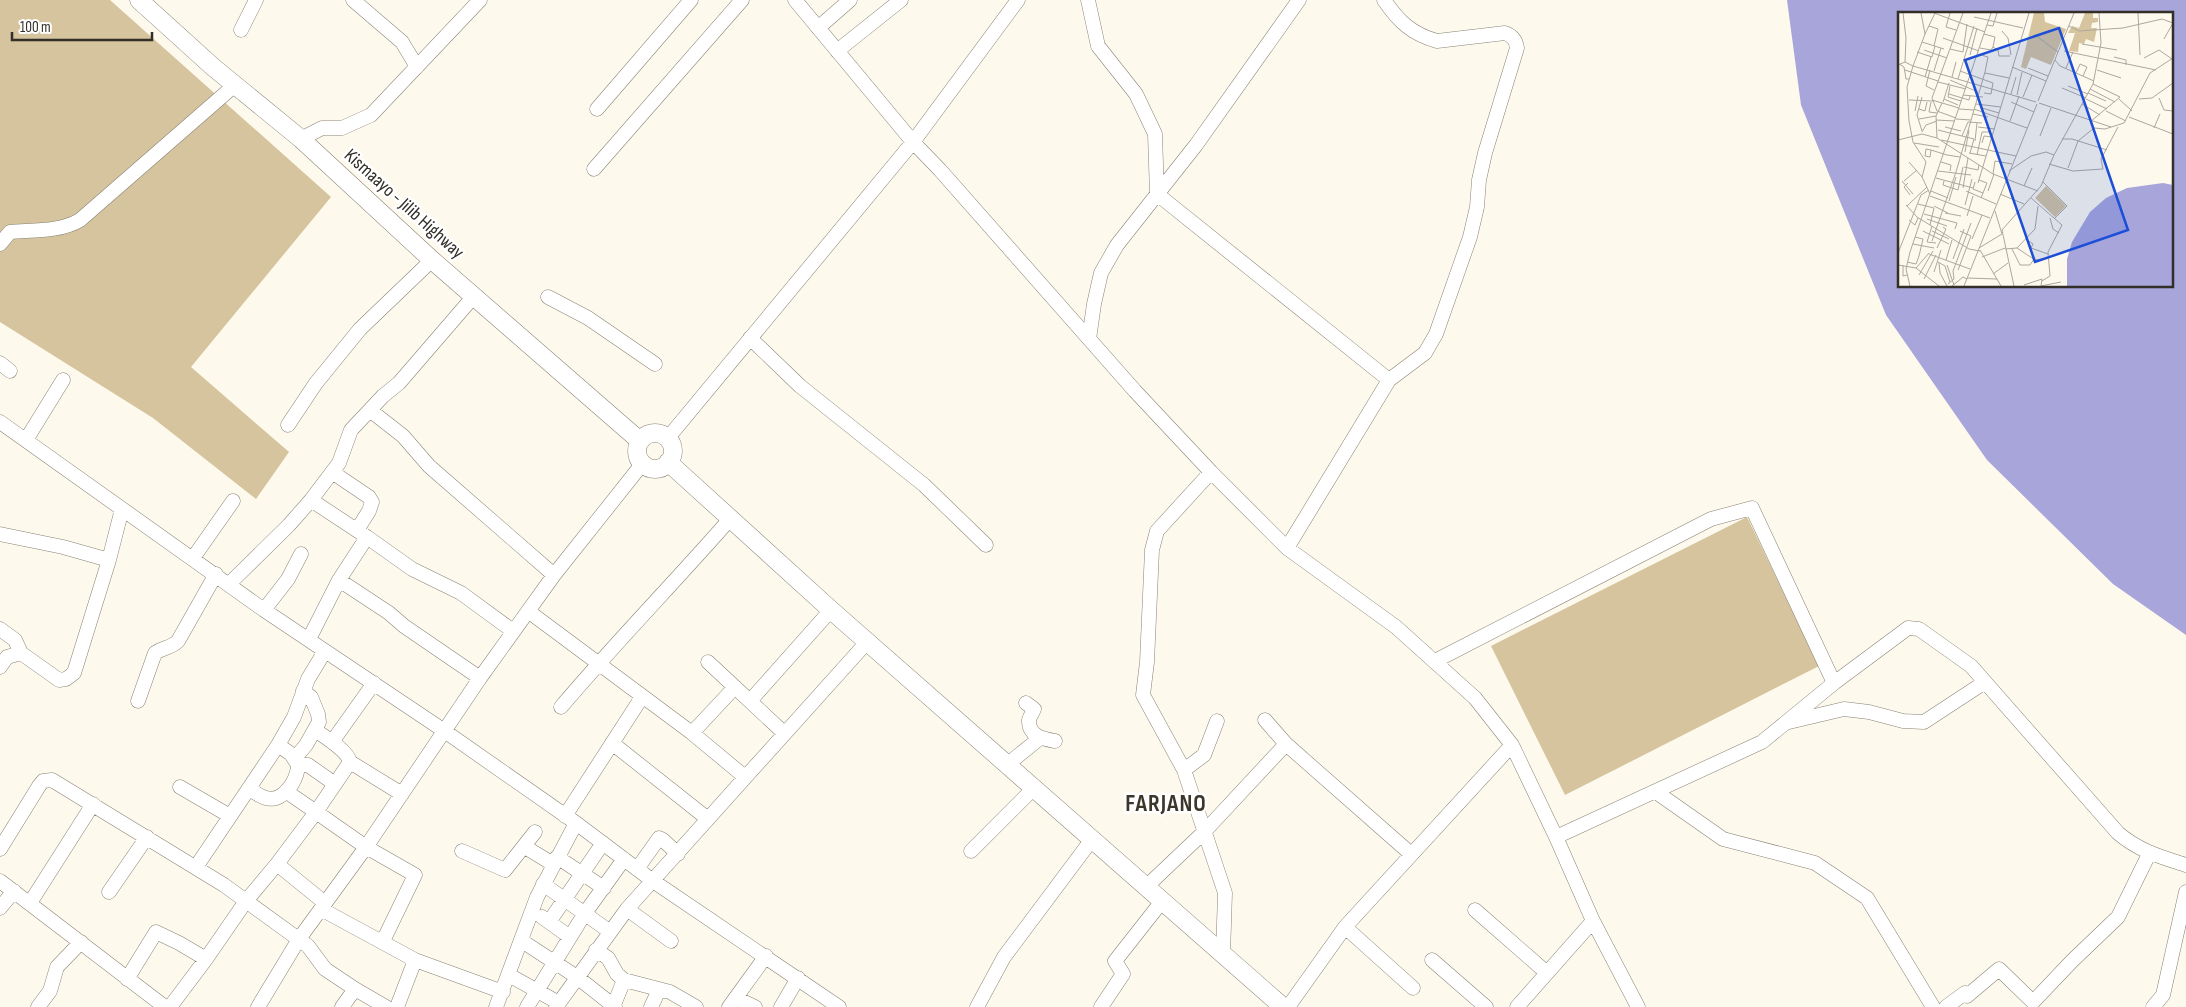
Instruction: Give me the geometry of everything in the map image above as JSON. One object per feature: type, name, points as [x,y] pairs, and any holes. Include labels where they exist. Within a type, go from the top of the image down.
[{"type":"main road","name":"Kismaayo - Jilib Highway","points":[[139,0],[234,85],[301,139],[432,260],[640,441]]},
{"type":"main road","points":[[654,433],[660,434],[667,439],[672,451],[668,462],[664,466],[654,468],[642,464],[637,452],[640,441],[648,434],[654,433]]},
{"type":"main road","points":[[668,462],[831,610],[1035,787],[1283,1007]]},
{"type":"street","points":[[241,30],[256,0]]},
{"type":"street","points":[[353,0],[402,42],[417,67]]},
{"type":"street","points":[[301,139],[322,128],[342,128],[371,115],[480,0]]},
{"type":"street","points":[[597,109],[691,0]]},
{"type":"street","points":[[594,169],[742,0]]},
{"type":"street","points":[[795,0],[913,142],[940,170],[1135,391],[1211,472],[1287,548],[1396,627],[1475,698],[1512,745],[1556,837],[1592,921],[1638,1007]]},
{"type":"street","points":[[818,28],[850,0]]},
{"type":"street","points":[[837,51],[901,0]]},
{"type":"street","points":[[1088,0],[1098,46],[1136,94],[1155,134],[1157,194],[1389,380]]},
{"type":"street","points":[[1089,339],[1101,273],[1117,245],[1196,145],[1298,0]]},
{"type":"street","points":[[1287,548],[1389,380],[1425,353],[1436,334],[1470,237],[1477,207],[1479,180],[1485,153],[1517,48],[1516,41],[1506,33],[1446,40],[1428,38],[1405,27],[1384,0]]},
{"type":"street","points":[[667,439],[913,142],[1012,3]]},
{"type":"street","points":[[0,244],[10,232],[62,228],[80,220],[234,85]]},
{"type":"street","points":[[288,425],[316,383],[360,329],[432,260]]},
{"type":"street","points":[[229,584],[289,525],[311,500],[342,456],[351,430],[371,411],[382,396],[399,383],[474,296]]},
{"type":"street","points":[[548,297],[588,318],[655,364]]},
{"type":"street","points":[[750,338],[800,386],[924,485],[986,545]]},
{"type":"street","points":[[26,440],[63,380]]},
{"type":"street","points":[[371,411],[403,436],[429,466],[554,575]]},
{"type":"street","points":[[0,422],[264,610],[443,730],[570,819],[653,881],[839,1007]]},
{"type":"street","points":[[258,1007],[299,939],[366,847],[443,730],[513,631],[554,575],[642,464]]},
{"type":"street","points":[[309,639],[362,533],[372,502],[369,497],[332,472]]},
{"type":"street","points":[[1211,472],[1157,531],[1152,550],[1147,662],[1143,695],[1184,770],[1225,893],[1223,954]]},
{"type":"street","points":[[311,500],[362,533],[412,569],[461,593],[513,631]]},
{"type":"street","points":[[193,558],[233,501]]},
{"type":"street","points":[[1435,662],[1711,519],[1752,508],[1834,682]]},
{"type":"street","points":[[0,629],[15,640],[21,653],[59,680],[66,679],[74,673],[109,560],[122,509]]},
{"type":"street","points":[[561,708],[598,663],[683,573],[730,519]]},
{"type":"street","points":[[0,534],[63,547],[109,560]]},
{"type":"street","points":[[264,610],[288,579],[301,554]]},
{"type":"street","points":[[138,701],[155,653],[161,649],[172,648],[178,641],[216,574]]},
{"type":"street","points":[[339,580],[480,678]]},
{"type":"street","points":[[750,701],[831,610]]},
{"type":"street","points":[[528,611],[692,733],[745,777]]},
{"type":"street","points":[[1556,837],[1762,742],[1834,682],[1908,628],[1914,627],[1919,628],[1962,658],[2118,834],[2132,845],[2149,854],[2186,865]]},
{"type":"street","points":[[509,975],[538,990],[558,1005],[609,931],[627,909],[868,641]]},
{"type":"street","points":[[196,867],[278,745],[294,716],[303,691],[326,651]]},
{"type":"street","points":[[0,667],[7,657],[21,653]]},
{"type":"street","points":[[708,662],[784,733]]},
{"type":"street","points":[[1786,723],[1844,710],[1868,712],[1903,721],[1924,722],[1985,682]]},
{"type":"street","points":[[332,742],[374,683]]},
{"type":"street","points":[[692,733],[735,687]]},
{"type":"street","points":[[249,788],[268,799],[280,798],[296,778],[297,762],[319,722],[318,714],[309,694],[303,691]]},
{"type":"street","points":[[496,1007],[532,911],[555,860],[570,819],[612,743],[642,696]]},
{"type":"street","points":[[1026,703],[1034,709],[1029,721],[1033,732],[1040,738],[1055,741]]},
{"type":"street","points":[[1265,720],[1286,744],[1411,854]]},
{"type":"street","points":[[1184,770],[1204,755],[1217,721]]},
{"type":"street","points":[[315,730],[332,742],[349,758],[350,762],[402,794]]},
{"type":"street","points":[[1008,764],[1040,738]]},
{"type":"street","points":[[612,743],[708,820]]},
{"type":"street","points":[[1147,886],[1204,832],[1286,744]]},
{"type":"street","points":[[278,745],[297,762],[308,765],[335,784]]},
{"type":"street","points":[[1288,1007],[1345,927],[1512,745]]},
{"type":"street","points":[[170,1007],[246,901],[316,812],[350,762]]},
{"type":"street","points":[[0,849],[43,781],[52,780],[196,867],[311,948],[325,969],[386,1007]]},
{"type":"street","points":[[180,787],[230,816]]},
{"type":"street","points":[[971,851],[1035,787]]},
{"type":"street","points":[[286,792],[366,847],[415,875],[383,941]]},
{"type":"street","points":[[1656,792],[1723,839],[1815,863],[1867,898],[1932,1007]]},
{"type":"street","points":[[30,903],[92,804]]},
{"type":"street","points":[[462,851],[505,870],[525,848],[535,832]]},
{"type":"street","points":[[109,892],[147,837]]},
{"type":"street","points":[[636,869],[659,838],[678,854]]},
{"type":"street","points":[[977,1007],[1004,956],[1093,838]]},
{"type":"street","points":[[549,922],[603,843]]},
{"type":"street","points":[[525,848],[582,873],[604,888]]},
{"type":"street","points":[[1946,1007],[1965,993],[1971,1001],[1999,969],[2036,1004],[2072,961],[2118,918],[2149,854]]},
{"type":"street","points":[[527,1007],[585,913],[624,859]]},
{"type":"street","points":[[277,864],[323,906],[415,960],[503,992]]},
{"type":"street","points":[[0,881],[164,1007]]},
{"type":"street","points":[[543,884],[609,931]]},
{"type":"street","points":[[0,908],[14,891]]},
{"type":"street","points":[[2155,1006],[2163,994],[2186,892]]},
{"type":"street","points":[[1101,1007],[1123,974],[1115,961],[1163,900]]},
{"type":"street","points":[[627,909],[670,941]]},
{"type":"street","points":[[1474,910],[1546,973]]},
{"type":"street","points":[[532,911],[570,937]]},
{"type":"street","points":[[1517,1007],[1592,921]]},
{"type":"street","points":[[1345,927],[1413,988]]},
{"type":"street","points":[[127,979],[156,932],[206,959]]},
{"type":"street","points":[[522,941],[577,977],[614,1007],[624,980]]},
{"type":"street","points":[[38,1007],[50,991],[57,966],[81,942]]},
{"type":"street","points":[[596,950],[608,958],[617,974],[624,980],[670,992],[696,1007]]},
{"type":"street","points":[[753,1007],[733,1002],[766,956]]},
{"type":"street","points":[[397,1007],[415,960]]},
{"type":"street","points":[[1432,960],[1486,1007]]},
{"type":"street","points":[[781,1007],[798,978]]},
{"type":"street","points":[[342,1007],[355,989]]},
{"type":"street","points":[[651,1007],[659,990]]},
{"type":"shaded area","points":[[0,0],[110,0],[331,197],[191,367],[289,452],[256,499],[153,418],[0,322]]},
{"type":"shaded area","points":[[1747,517],[1819,666],[1565,795],[1491,646]]},
{"type":"water","points":[[1787,0],[2186,0],[2186,635],[2113,584],[1987,460],[1886,315],[1801,105]]},
{"type":"district","name":"FARJANO","points":[[1166,803]]}]
